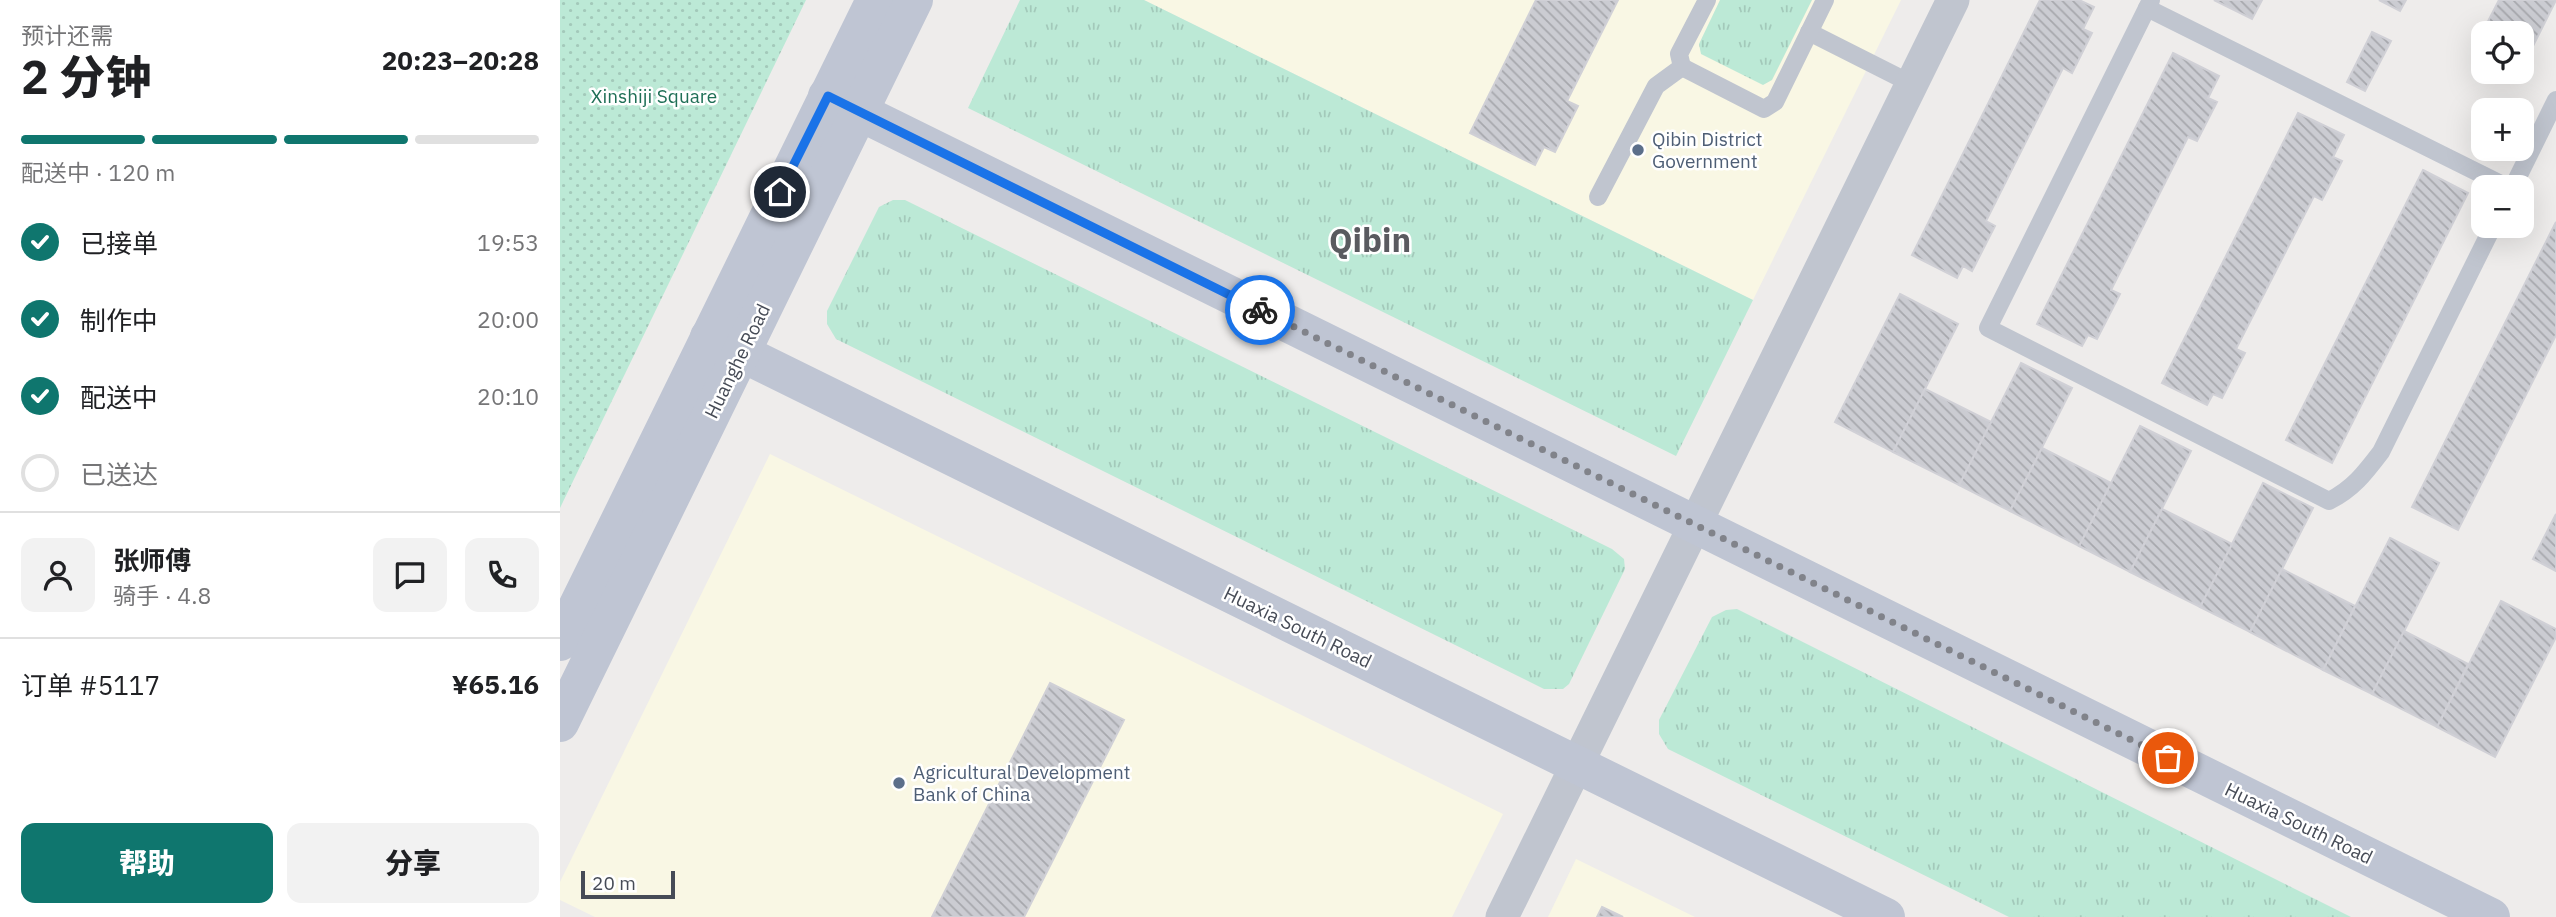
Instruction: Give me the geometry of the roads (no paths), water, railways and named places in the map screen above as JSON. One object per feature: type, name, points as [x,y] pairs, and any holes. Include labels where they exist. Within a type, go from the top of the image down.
[{"type":"street","name":"Huanghe Road","points":[[843,104],[874,0]]},
{"type":"street","name":"Huanghe Road","points":[[560,723],[725,345],[843,104],[914,0]]},
{"type":"street","points":[[1502,917],[1954,0]]},
{"type":"street","name":"Huaxia South Road","points":[[843,104],[2491,917]]},
{"type":"street","name":"Huanghe Road","points":[[560,642],[725,345]]},
{"type":"street","name":"Huaxia South Road","points":[[725,345],[1886,917]]},
{"type":"lane","points":[[1707,0],[1679,54],[1682,67],[1764,109],[1774,102],[1825,0]]},
{"type":"lane","points":[[2484,175],[2149,4],[1988,328],[2329,500],[2348,491],[2360,480],[2381,452],[2488,238]]},
{"type":"lane","points":[[1809,32],[1912,84]]},
{"type":"lane","points":[[1598,197],[1656,86],[1682,67]]},
{"type":"lane","points":[[2519,175],[2556,100]]},
{"type":"place","name":"Qibin District Government","points":[[1638,150]]},
{"type":"place","name":"Agricultural Development Bank of China","points":[[899,783]]},
{"type":"district","name":"Qibin","points":[[1370,239]]},
{"type":"park label","name":"Xinshiji Square","points":[[654,96]]}]
